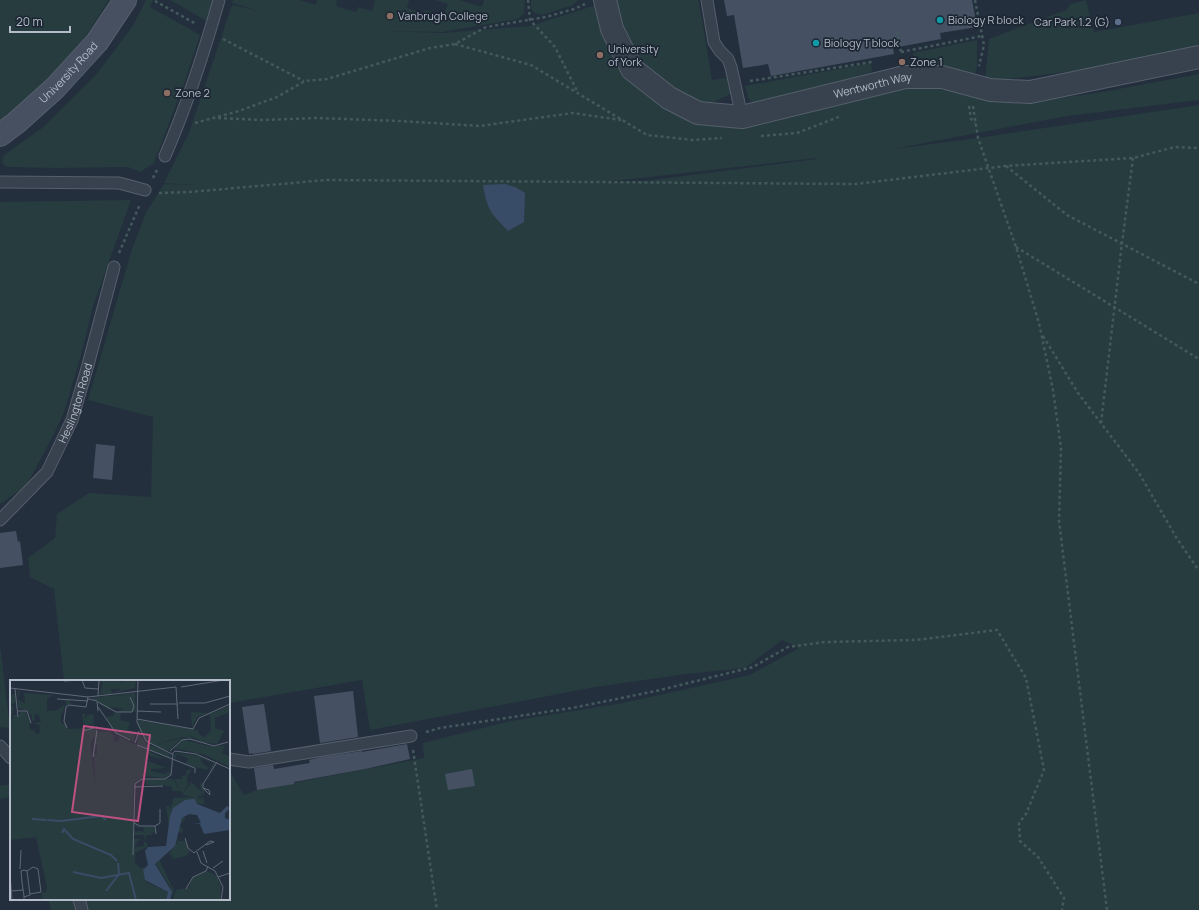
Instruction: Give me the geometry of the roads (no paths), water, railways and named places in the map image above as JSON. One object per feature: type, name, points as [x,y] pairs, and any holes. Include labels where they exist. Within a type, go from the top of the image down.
[{"type":"street","name":"University Road","points":[[0,135],[16,123],[66,77],[97,42],[125,0]]},
{"type":"street","name":"Wentworth Way","points":[[596,2],[612,29],[632,69],[669,98],[698,113],[742,117],[905,77],[942,77],[972,97],[990,90],[1030,92],[1199,57]]},
{"type":"lane","points":[[165,156],[177,128],[210,32],[219,0]]},
{"type":"lane","points":[[707,0],[714,42],[728,59],[731,67],[742,117]]},
{"type":"lane","points":[[0,182],[119,182],[145,190]]},
{"type":"lane","name":"Heslington Road","points":[[0,520],[47,472],[72,420],[114,267]]},
{"type":"lane","points":[[230,759],[249,762],[412,736]]},
{"type":"lane","points":[[0,746],[10,757]]},
{"type":"lane","points":[[79,900],[82,910]]},
{"type":"water","points":[[505,184],[515,187],[525,193],[524,222],[508,231],[497,220],[488,206],[483,185]]},
{"type":"place","name":"Vanbrugh College","points":[[390,16]]},
{"type":"place","name":"Biology R block","points":[[940,20]]},
{"type":"place","name":"Car Park 1.2 (G)","points":[[1118,22]]},
{"type":"place","name":"Biology T block","points":[[816,43]]},
{"type":"place","name":"University of York","points":[[600,55]]},
{"type":"place","name":"Zone 1","points":[[902,62]]},
{"type":"place","name":"Zone 2","points":[[167,93]]}]
